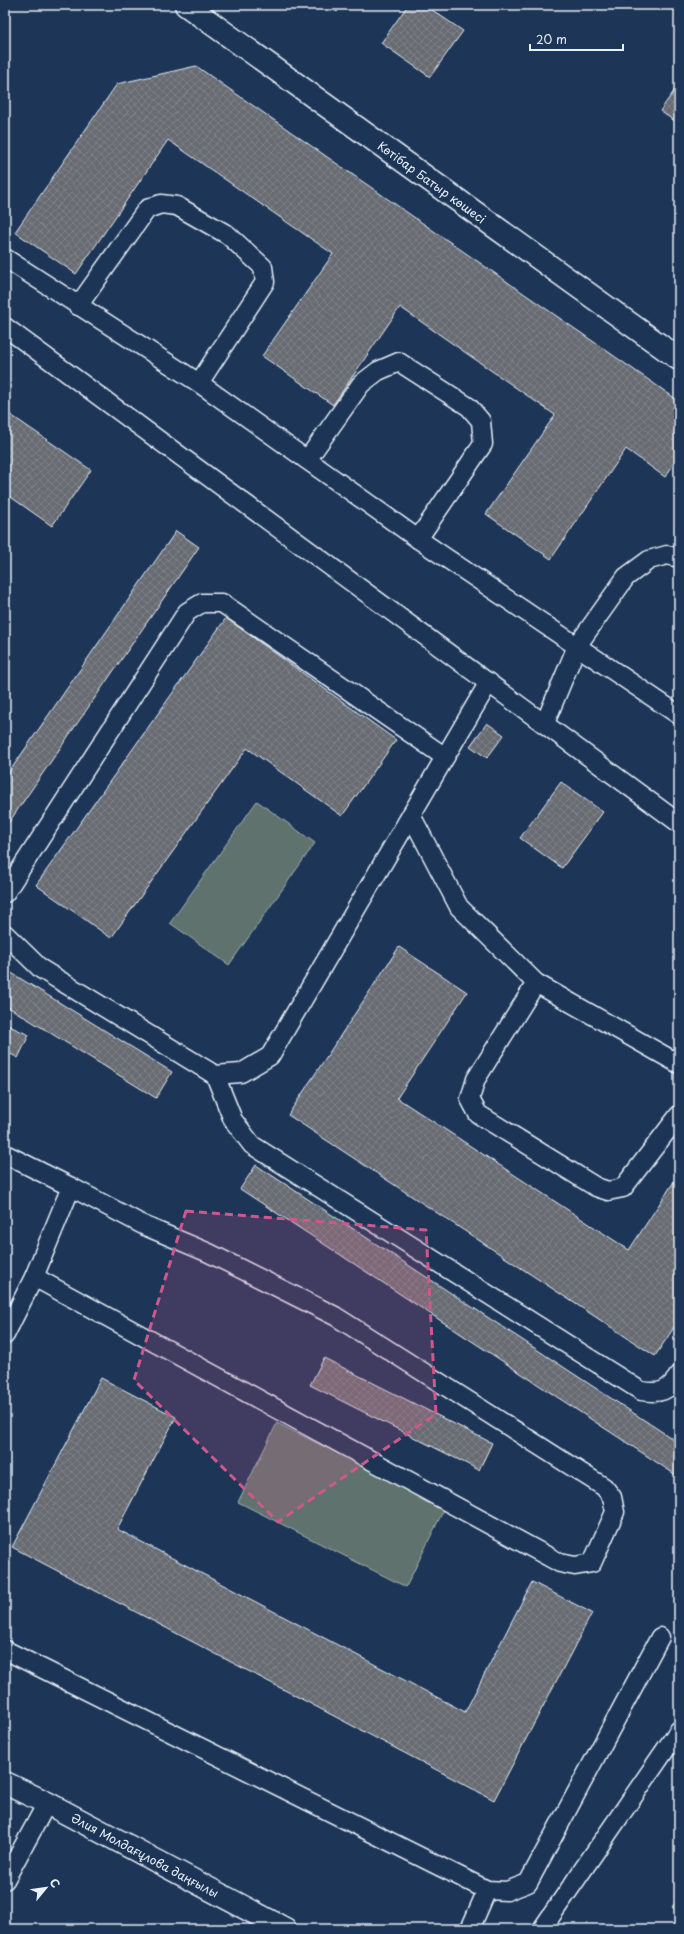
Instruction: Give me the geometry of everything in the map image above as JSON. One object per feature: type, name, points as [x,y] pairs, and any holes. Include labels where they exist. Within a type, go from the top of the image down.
[{"type":"street","name":"Көтібар Батыр көшесі","points":[[186,5],[679,359]]},
{"type":"street","name":"Әлия Молдағұлова даңғылы","points":[[5,1783],[47,1803],[285,1929]]},
{"type":"lane","points":[[78,306],[147,209],[161,204],[177,206],[228,235],[263,267],[265,282],[199,383]]},
{"type":"lane","points":[[5,258],[199,383],[418,539],[679,715]]},
{"type":"lane","points":[[5,327],[679,823]]},
{"type":"lane","points":[[307,460],[361,384],[378,371],[399,362],[469,406],[481,421],[483,444],[418,539]]},
{"type":"lane","points":[[545,723],[577,646],[626,577],[649,560],[667,555],[679,558]]},
{"type":"lane","points":[[5,894],[187,612],[202,603],[222,604],[445,757]]},
{"type":"lane","points":[[5,934],[41,969],[215,1075],[241,1073],[270,1056],[489,682]]},
{"type":"lane","points":[[412,815],[459,907],[536,983],[679,1064]]},
{"type":"lane","points":[[536,983],[476,1079],[470,1099],[478,1114],[596,1187],[608,1191],[623,1188],[679,1115]]},
{"type":"lane","points":[[215,1075],[233,1120],[252,1145],[641,1391],[657,1394],[672,1385],[679,1375]]},
{"type":"lane","points":[[5,1154],[145,1226],[209,1253],[335,1316],[604,1486],[612,1497],[615,1512],[592,1563],[575,1566],[560,1563],[34,1277]]},
{"type":"lane","points":[[5,1335],[34,1277],[71,1187]]},
{"type":"lane","points":[[5,1650],[487,1890],[507,1891],[528,1883],[660,1637]]},
{"type":"lane","points":[[542,1929],[679,1730]]},
{"type":"lane","points":[[5,1880],[47,1803]]},
{"type":"lane","points":[[470,1929],[487,1890]]},
{"type":"highlighted area","points":[[186,1211],[426,1230],[436,1414],[278,1522],[134,1380]]},
{"type":"green space","points":[[257,801],[315,843],[229,965],[170,923]]},
{"type":"green space","points":[[277,1423],[445,1507],[406,1587],[238,1502]]},
{"type":"building","points":[[327,5],[342,5],[337,12]]},
{"type":"building","points":[[408,5],[425,5],[463,31],[430,77],[381,43]]},
{"type":"building","points":[[196,66],[679,401],[679,457],[665,477],[626,449],[551,559],[486,514],[555,415],[400,307],[333,405],[262,356],[333,254],[168,140],[76,274],[15,232],[117,84]]},
{"type":"building","points":[[679,84],[679,124],[660,111]]},
{"type":"building","points":[[5,411],[91,470],[52,526],[5,493]]},
{"type":"building","points":[[176,531],[199,547],[5,828],[5,778]]},
{"type":"building","points":[[226,618],[396,740],[342,816],[247,748],[111,938],[36,885]]},
{"type":"building","points":[[487,723],[504,735],[487,758],[470,746]]},
{"type":"building","points":[[561,782],[603,812],[562,868],[520,838]]},
{"type":"building","points":[[399,947],[467,992],[397,1098],[629,1250],[679,1174],[679,1320],[655,1356],[288,1115]]},
{"type":"building","points":[[5,969],[172,1072],[156,1098],[5,1005]]},
{"type":"building","points":[[5,1024],[29,1035],[18,1058],[5,1051]]},
{"type":"building","points":[[256,1165],[679,1443],[679,1477],[240,1189]]},
{"type":"building","points":[[324,1358],[492,1443],[479,1470],[310,1385]]},
{"type":"building","points":[[101,1378],[176,1417],[117,1529],[465,1712],[532,1582],[592,1613],[494,1800],[12,1547]]},
{"type":"building","points":[[679,1898],[679,1912],[672,1907]]}]
